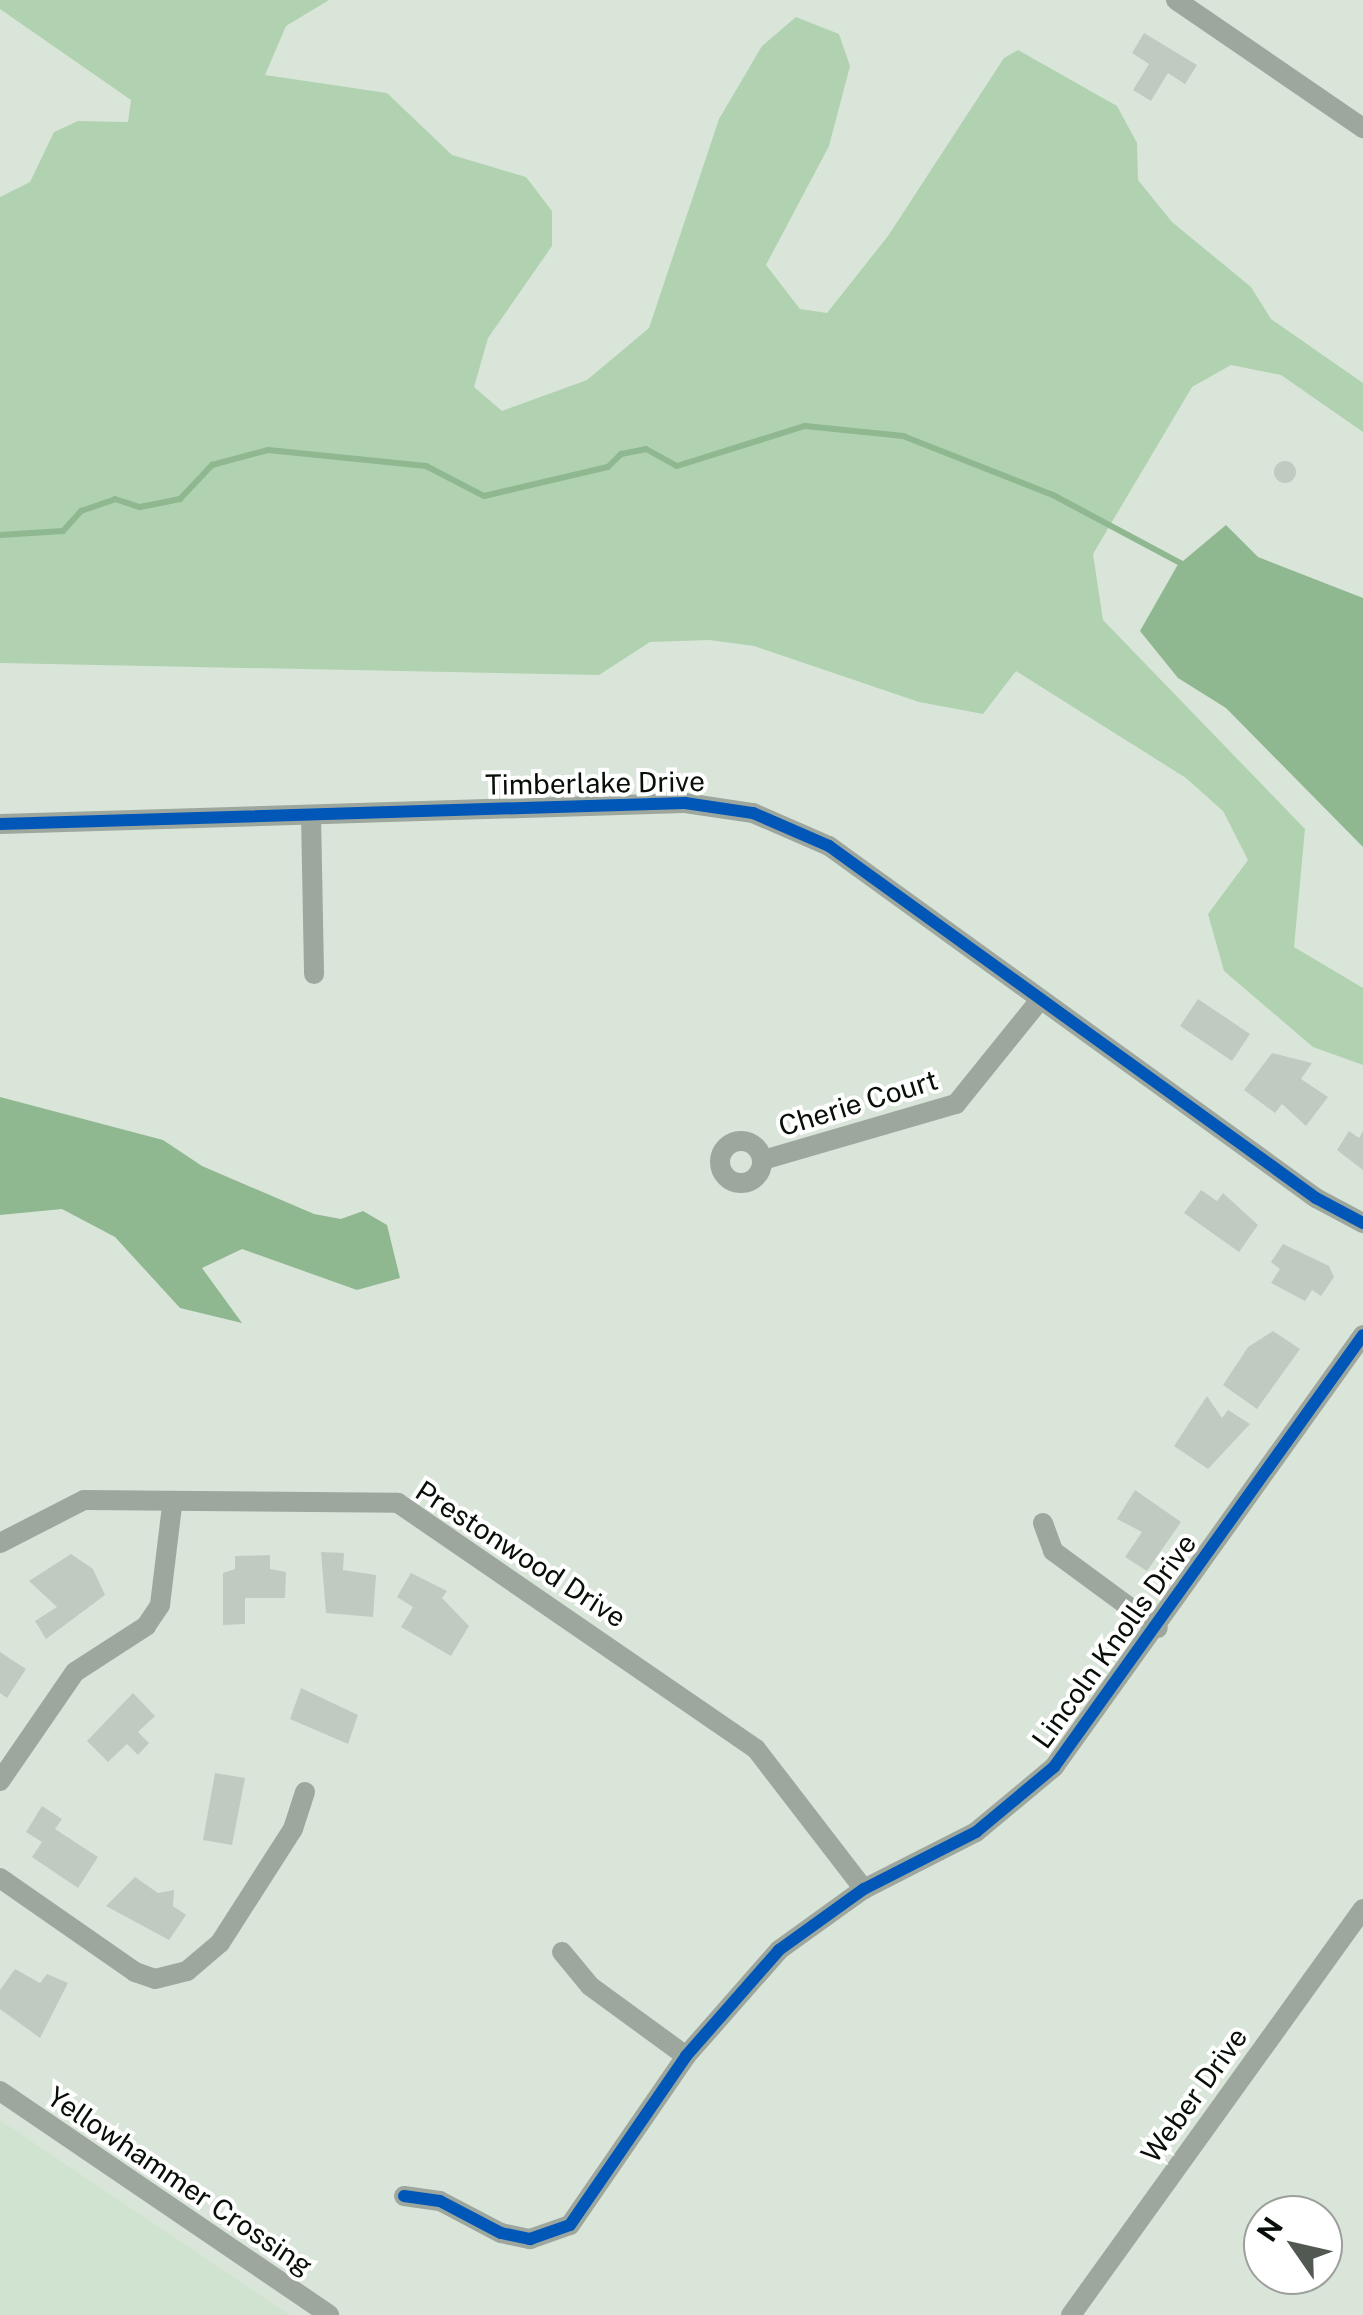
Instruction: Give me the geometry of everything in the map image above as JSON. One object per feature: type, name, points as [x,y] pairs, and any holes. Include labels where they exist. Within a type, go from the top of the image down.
[{"type":"street","points":[[1176,0],[1363,128]]},
{"type":"street","name":"Timberlake Drive","points":[[0,824],[685,803],[753,813],[828,846],[1316,1198],[1363,1223]]},
{"type":"street","points":[[311,815],[314,974]]},
{"type":"street","name":"Cherie Court","points":[[763,1160],[956,1104],[1040,1000]]},
{"type":"street","name":"Lincoln Knolls Drive","points":[[404,2196],[440,2201],[502,2234],[530,2239],[570,2226],[686,2056],[779,1950],[864,1888],[935,1856],[1016,1802],[1087,1728],[1363,1336]]},
{"type":"street","name":"Prestonwood Drive","points":[[0,1543],[84,1500],[172,1506],[398,1503],[756,1749],[864,1888]]},
{"type":"street","points":[[0,1781],[75,1672],[146,1626],[160,1605],[172,1506]]},
{"type":"street","points":[[1043,1523],[1053,1551],[1158,1628]]},
{"type":"street","points":[[0,1878],[135,1972],[155,1978],[187,1971],[220,1943],[293,1828],[305,1792]]},
{"type":"street","name":"Weber Drive","points":[[1070,2315],[1363,1909]]},
{"type":"street","points":[[562,1952],[590,1986],[686,2056]]},
{"type":"street","name":"Yellowhammer Crossing","points":[[0,2091],[329,2315]]},
{"type":"shaded area","points":[[0,0],[329,0],[286,26],[265,75],[387,93],[452,155],[526,177],[552,211],[552,246],[488,338],[474,387],[502,411],[587,380],[649,328],[719,119],[762,46],[796,17],[839,34],[850,66],[829,146],[766,265],[800,309],[827,313],[888,236],[1004,58],[1018,50],[1117,106],[1137,143],[1138,180],[1172,222],[1251,287],[1271,319],[1363,383],[1363,432],[1281,375],[1231,365],[1192,387],[1093,554],[1103,620],[1305,829],[1294,947],[1363,988],[1363,1065],[1313,1047],[1224,971],[1208,914],[1248,860],[1223,811],[1186,778],[1016,671],[983,714],[919,702],[754,646],[709,640],[650,642],[599,675],[0,663],[0,197],[30,182],[54,132],[78,121],[128,122],[131,100],[0,9]]},
{"type":"shaded area","points":[[1226,525],[1258,557],[1363,598],[1363,847],[1226,708],[1178,678],[1140,631],[1177,566]]},
{"type":"shaded area","points":[[0,1097],[163,1140],[202,1166],[314,1214],[341,1219],[363,1211],[387,1225],[400,1278],[357,1290],[242,1249],[202,1268],[242,1323],[180,1308],[115,1237],[62,1209],[0,1215]]},
{"type":"shaded area","points":[[0,2120],[290,2315],[0,2315]]},
{"type":"building","points":[[1144,33],[1197,65],[1185,84],[1168,73],[1151,101],[1133,90],[1149,64],[1132,53]]},
{"type":"building","points":[[1285,461],[1293,464],[1293,480],[1285,483],[1277,480],[1274,472],[1277,464]]},
{"type":"building","points":[[1198,999],[1250,1034],[1232,1061],[1180,1026]]},
{"type":"building","points":[[1272,1053],[1312,1063],[1301,1079],[1328,1097],[1306,1126],[1282,1104],[1275,1113],[1244,1090]]},
{"type":"building","points":[[1349,1131],[1359,1138],[1363,1131],[1363,1170],[1337,1150]]},
{"type":"building","points":[[1201,1190],[1217,1201],[1223,1193],[1258,1225],[1239,1252],[1184,1213]]},
{"type":"building","points":[[1283,1244],[1329,1266],[1334,1277],[1321,1296],[1312,1290],[1305,1301],[1271,1283],[1280,1269],[1271,1262]]},
{"type":"building","points":[[1273,1331],[1300,1349],[1257,1409],[1223,1385],[1248,1347]]},
{"type":"building","points":[[1207,1396],[1222,1418],[1228,1410],[1250,1424],[1208,1469],[1174,1446]]},
{"type":"building","points":[[1135,1490],[1181,1522],[1147,1571],[1125,1557],[1142,1532],[1117,1519]]},
{"type":"building","points":[[321,1552],[344,1553],[343,1570],[376,1575],[373,1617],[326,1613]]},
{"type":"building","points":[[71,1554],[93,1569],[105,1595],[46,1639],[35,1621],[57,1607],[29,1581]]},
{"type":"building","points":[[270,1555],[270,1569],[286,1572],[285,1598],[245,1598],[245,1624],[223,1625],[223,1573],[235,1569],[235,1556]]},
{"type":"building","points":[[411,1573],[447,1591],[442,1598],[469,1626],[451,1656],[401,1627],[413,1607],[397,1597]]},
{"type":"building","points":[[0,1652],[26,1669],[7,1698],[0,1693]]},
{"type":"building","points":[[301,1688],[358,1715],[348,1744],[290,1719]]},
{"type":"building","points":[[133,1693],[155,1716],[138,1732],[149,1743],[138,1755],[127,1744],[108,1762],[87,1741]]},
{"type":"building","points":[[215,1773],[245,1778],[232,1845],[203,1840]]},
{"type":"building","points":[[42,1806],[62,1819],[55,1829],[98,1857],[78,1888],[32,1857],[42,1842],[26,1832]]},
{"type":"building","points":[[135,1877],[158,1893],[174,1890],[173,1906],[186,1915],[169,1940],[106,1906]]},
{"type":"building","points":[[15,1969],[40,1983],[47,1974],[68,1983],[40,2038],[0,2009],[0,1990]]},
{"type":"waterway","points":[[0,535],[63,531],[81,511],[115,499],[140,507],[180,499],[212,465],[268,450],[426,466],[484,496],[608,467],[621,454],[646,449],[677,466],[805,426],[903,436],[1053,495],[1186,566]]},
{"type":"cycle path","points":[[0,824],[685,803],[753,813],[829,846],[1316,1198],[1363,1223]]},
{"type":"cycle path","points":[[404,2196],[440,2201],[501,2233],[530,2239],[570,2225],[686,2056],[779,1950],[864,1889],[976,1832],[1054,1767],[1363,1335]]}]
